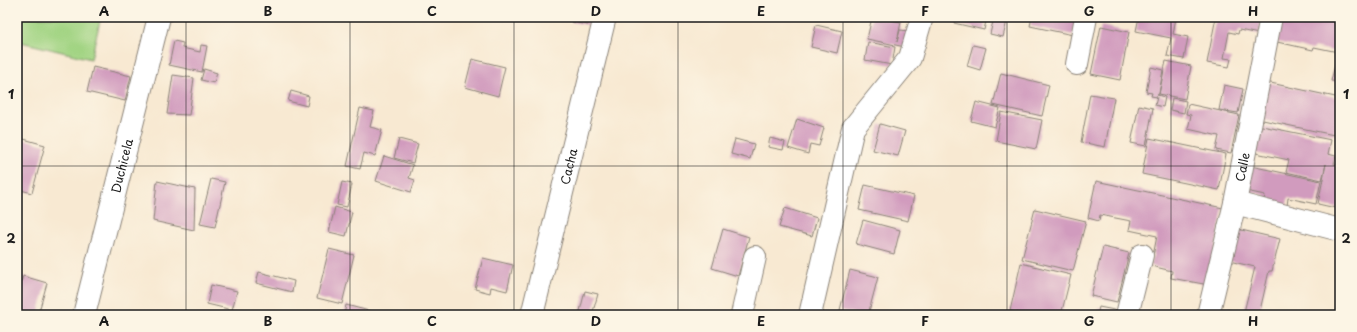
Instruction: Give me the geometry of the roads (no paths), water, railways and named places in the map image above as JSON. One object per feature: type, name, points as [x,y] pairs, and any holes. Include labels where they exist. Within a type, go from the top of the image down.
[{"type":"street","name":"Duchicela","points":[[84,315],[159,17]]},
{"type":"street","name":"Cacha","points":[[532,315],[605,17]]},
{"type":"street","points":[[810,315],[853,128],[910,58],[922,17]]},
{"type":"street","points":[[1077,64],[1086,17]]},
{"type":"street","name":"Calle","points":[[1208,315],[1235,203],[1271,17]]},
{"type":"street","points":[[1235,203],[1340,230]]},
{"type":"street","points":[[1127,315],[1142,255]]},
{"type":"street","points":[[742,315],[756,258]]}]
